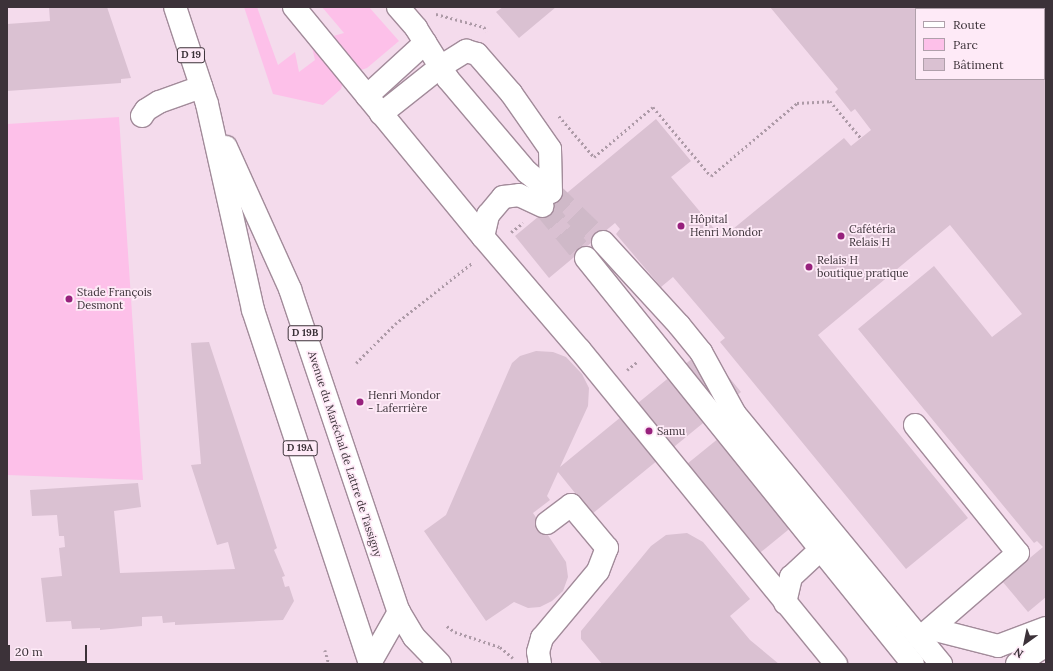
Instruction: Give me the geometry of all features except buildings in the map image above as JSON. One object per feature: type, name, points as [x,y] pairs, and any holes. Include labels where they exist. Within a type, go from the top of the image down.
[{"type":"main road","name":"Avenue du Maréchal de Lattre de Tassigny","points":[[175,7],[204,95],[253,310],[368,664]]},
{"type":"main road","points":[[294,7],[487,242],[580,350],[836,664]]},
{"type":"main road","points":[[398,7],[440,66],[527,172],[547,199]]},
{"type":"main road","points":[[366,96],[425,43]]},
{"type":"main road","points":[[381,114],[440,66],[466,51],[477,54],[511,93],[550,149],[547,199]]},
{"type":"main road","name":"Avenue du Maréchal de Lattre de Tassigny","points":[[204,95],[290,289],[399,612],[414,637],[440,664]]},
{"type":"main road","points":[[142,116],[146,110],[160,102],[204,95]]},
{"type":"main road","points":[[487,242],[488,215],[503,197],[519,195],[547,199]]},
{"type":"main road","points":[[603,242],[701,352],[735,414],[784,473],[926,633],[941,664]]},
{"type":"main road","points":[[586,258],[756,471],[913,664]]},
{"type":"main road","points":[[914,425],[1018,553],[926,633]]},
{"type":"main road","points":[[756,471],[784,473]]},
{"type":"main road","points":[[540,664],[538,652],[542,638],[598,571],[607,548],[571,505],[547,522]]},
{"type":"main road","points":[[785,602],[791,576],[820,550]]},
{"type":"main road","points":[[368,664],[399,612]]},
{"type":"main road","points":[[926,633],[998,646],[1046,628]]},
{"type":"main road","points":[[1017,664],[1046,645]]},
{"type":"path","points":[[431,12],[484,27],[489,33]]},
{"type":"path","points":[[558,115],[594,157],[653,107],[711,176],[797,103],[830,101],[861,138]]},
{"type":"path","points":[[356,363],[395,324],[487,242],[525,221]]},
{"type":"path","points":[[447,626],[455,632],[500,647],[515,660]]},
{"type":"path","points":[[324,650],[329,664]]},
{"type":"green space","points":[[244,7],[257,7],[278,65],[295,52],[299,72],[315,60],[311,43],[343,82],[341,89],[323,105],[273,94]]},
{"type":"green space","points":[[322,7],[369,7],[399,41],[367,68],[355,72],[326,38],[344,33]]},
{"type":"green space","name":"Stade François Desmont","points":[[119,117],[143,480],[7,475],[7,124]]},
{"type":"tunnel","points":[[551,192],[603,242]]},
{"type":"tunnel","points":[[543,206],[586,258]]},
{"type":"place","name":"Hôpital Henri Mondor","points":[[681,226]]},
{"type":"place","name":"Cafétéria Relais H","points":[[841,236]]},
{"type":"place","name":"Relais H boutique pratique","points":[[809,267]]},
{"type":"place","name":"Stade François Desmont","points":[[69,299]]},
{"type":"place","name":"Henri Mondor - Laferrière","points":[[360,402]]},
{"type":"place","name":"Samu","points":[[649,431]]}]
